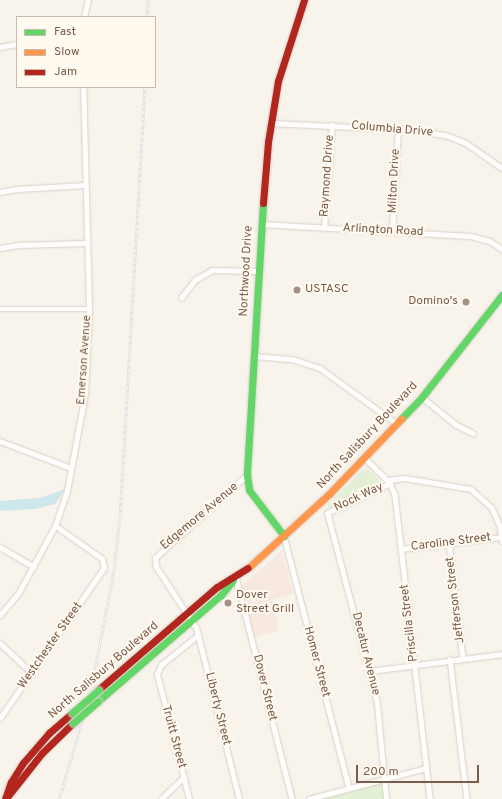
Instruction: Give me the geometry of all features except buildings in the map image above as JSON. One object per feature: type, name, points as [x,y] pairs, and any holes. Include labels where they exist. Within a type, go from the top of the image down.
[{"type":"main road","name":"Northwood Drive","points":[[284,536],[249,490],[247,476],[261,224],[271,123],[278,81],[304,0]]},
{"type":"main road","name":"North Salisbury Boulevard","points":[[3,799],[42,753],[73,723],[221,594],[236,577],[284,536],[364,458],[422,397],[502,295]]},
{"type":"main road","name":"North Salisbury Boulevard","points":[[3,799],[11,782],[23,763],[49,733],[217,587],[236,577]]},
{"type":"street","points":[[84,16],[88,0]]},
{"type":"street","points":[[0,46],[16,44]]},
{"type":"street","name":"Emerson Avenue","points":[[0,615],[34,567],[55,526],[67,491],[85,394],[89,309],[83,88]]},
{"type":"street","name":"Columbia Drive","points":[[271,123],[424,131],[457,138],[502,168]]},
{"type":"street","name":"Raymond Drive","points":[[324,228],[332,125]]},
{"type":"street","name":"Milton Drive","points":[[392,232],[398,130]]},
{"type":"street","points":[[0,192],[17,189],[85,185]]},
{"type":"street","name":"Arlington Road","points":[[261,224],[478,237],[502,249]]},
{"type":"street","points":[[0,248],[18,245],[87,243]]},
{"type":"street","points":[[181,298],[196,280],[212,270],[258,271]]},
{"type":"street","points":[[0,309],[89,309]]},
{"type":"street","points":[[254,356],[292,359],[320,368],[397,424]]},
{"type":"street","points":[[422,397],[455,424],[473,433]]},
{"type":"street","points":[[0,441],[71,468]]},
{"type":"street","name":"Priscilla Street","points":[[364,458],[389,482],[395,496],[430,799]]},
{"type":"street","name":"Edgemore Avenue","points":[[192,620],[156,567],[155,558],[247,476]]},
{"type":"street","points":[[389,482],[405,478],[471,489],[492,508],[502,540]]},
{"type":"street","name":"Nock Way","points":[[327,513],[389,482]]},
{"type":"street","name":"Decatur Avenue","points":[[327,513],[370,671],[379,716],[386,799]]},
{"type":"street","name":"Westchester Street","points":[[0,718],[104,568],[102,559],[55,526]]},
{"type":"street","name":"Homer Street","points":[[284,536],[349,788]]},
{"type":"street","name":"Caroline Street","points":[[401,549],[502,537]]},
{"type":"street","name":"Jefferson Street","points":[[449,543],[463,658]]},
{"type":"street","points":[[0,547],[34,567]]},
{"type":"street","name":"Dover Street","points":[[236,577],[292,799]]},
{"type":"street","name":"Liberty Street","points":[[192,620],[198,635],[239,799]]},
{"type":"street","name":"Truitt Street","points":[[189,799],[157,674],[161,665],[198,635]]},
{"type":"street","points":[[0,642],[32,673]]},
{"type":"street","points":[[370,671],[502,654]]},
{"type":"street","name":"Jefferson Street","points":[[450,660],[467,799]]},
{"type":"street","points":[[308,799],[426,768]]},
{"type":"street","points":[[161,799],[184,777]]},
{"type":"shaded area","points":[[282,550],[293,594],[273,600],[279,631],[254,637],[241,586]]},
{"type":"green space","points":[[368,469],[379,480],[378,485],[330,507],[328,505],[363,470]]},
{"type":"green space","points":[[384,779],[386,799],[320,799],[319,796]]},
{"type":"water","points":[[65,489],[55,504],[36,509],[0,511],[0,501],[40,498]]},
{"type":"railway","points":[[147,16],[148,0]]},
{"type":"railway","points":[[59,799],[91,690],[114,569],[120,515],[145,88]]},
{"type":"traffic: fast","points":[[263,203],[247,475],[249,490],[284,536]]},
{"type":"traffic: fast","points":[[401,419],[422,397],[502,295]]},
{"type":"traffic: fast","points":[[98,701],[221,595],[233,580]]},
{"type":"traffic: fast","points":[[72,713],[98,690]]},
{"type":"traffic: fast","points":[[73,723],[98,701]]},
{"type":"traffic: slow","points":[[248,568],[330,493],[401,419]]},
{"type":"traffic: jam","points":[[263,203],[268,142],[278,81],[304,0]]},
{"type":"traffic: jam","points":[[98,690],[217,587],[248,568]]},
{"type":"traffic: jam","points":[[5,799],[11,782],[23,763],[49,733],[72,713]]},
{"type":"traffic: jam","points":[[7,797],[42,753],[73,723]]},
{"type":"place","name":"USTASC","points":[[297,290]]},
{"type":"place","name":"Domino's","points":[[466,302]]},
{"type":"place","name":"Dover Street Grill","points":[[228,603]]}]
